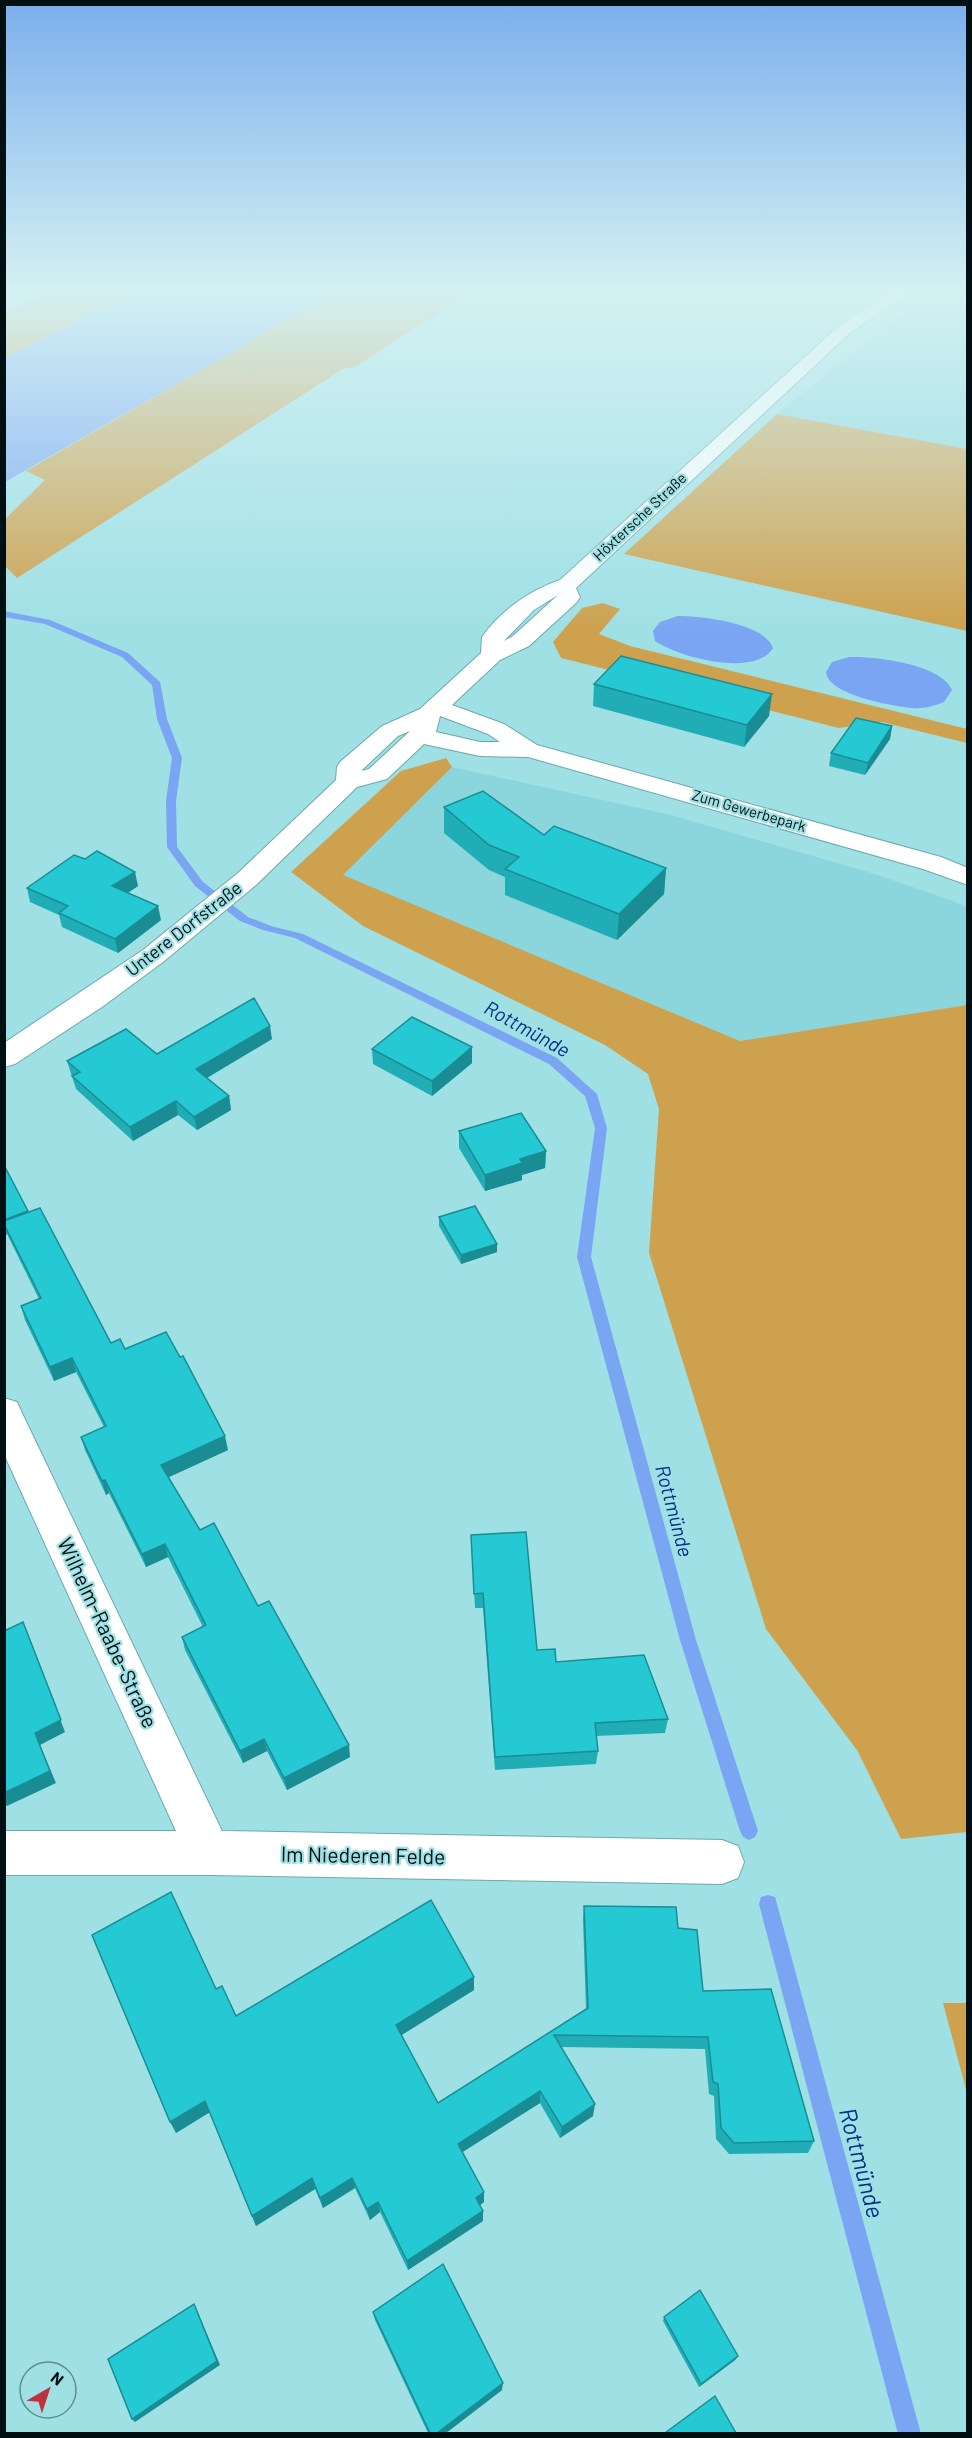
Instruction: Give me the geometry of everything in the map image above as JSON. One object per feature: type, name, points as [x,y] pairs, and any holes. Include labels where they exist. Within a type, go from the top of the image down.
[{"type":"street","name":"Höxtersche Straße","points":[[427,719],[492,655],[521,641],[569,597],[567,584],[763,404]]},
{"type":"street","name":"Zum Gewerbepark","points":[[427,719],[480,749],[529,750],[932,863],[968,877]]},
{"type":"street","name":"Zum Gewerbepark","points":[[427,719],[496,729],[529,750]]},
{"type":"street","name":"Untere Dorfstraße","points":[[4,1057],[92,1000],[153,956],[247,879],[348,782],[378,774],[427,719]]},
{"type":"street","name":"Wilhelm-Raabe-Straße","points":[[4,1413],[209,1853]]},
{"type":"street","name":"Im Niederen Felde","points":[[4,1853],[209,1853],[722,1862]]},
{"type":"shaded area","points":[[142,404],[289,404],[17,578],[5,566],[4,520],[45,480],[26,471]]},
{"type":"shaded area","points":[[790,404],[967,404],[967,449],[777,414]]},
{"type":"shaded area","points":[[777,414],[967,449],[967,631],[624,554]]},
{"type":"shaded area","points":[[603,603],[620,609],[599,634],[630,646],[967,729],[967,743],[882,722],[839,728],[561,658],[553,642],[582,608]]},
{"type":"shaded area","points":[[446,758],[452,767],[343,875],[740,1041],[967,1005],[967,1832],[901,1839],[857,1750],[766,1629],[649,1253],[659,1109],[648,1074],[605,1045],[363,926],[291,872],[401,771]]},
{"type":"shaded area","points":[[452,767],[671,815],[875,874],[956,902],[967,908],[967,1005],[740,1041],[342,875]]},
{"type":"shaded area","points":[[943,2003],[967,2003],[967,2093]]},
{"type":"water","points":[[5,404],[142,404],[5,482]]},
{"type":"water","points":[[678,616],[701,617],[745,627],[768,639],[773,648],[764,657],[750,662],[734,663],[716,662],[681,653],[655,641],[653,631],[660,622]]},
{"type":"water","points":[[849,657],[906,663],[935,674],[952,690],[944,702],[920,708],[890,705],[862,698],[837,687],[829,680],[826,672],[832,662]]},
{"type":"building","points":[[621,656],[772,694],[747,725],[594,684]]},
{"type":"building","points":[[856,718],[892,726],[868,763],[831,753]]},
{"type":"building","points":[[483,791],[544,835],[554,826],[666,868],[619,914],[505,869],[519,857],[489,845],[444,807]]},
{"type":"building","points":[[97,851],[135,872],[112,886],[158,906],[115,939],[59,913],[68,906],[27,888],[74,855],[85,859]]},
{"type":"building","points":[[254,998],[270,1026],[196,1069],[229,1096],[194,1117],[176,1101],[130,1127],[72,1076],[80,1072],[67,1061],[126,1029],[157,1054]]},
{"type":"building","points":[[412,1017],[472,1047],[432,1081],[372,1049]]},
{"type":"building","points":[[521,1113],[546,1151],[520,1159],[522,1163],[485,1175],[459,1131]]},
{"type":"building","points":[[4,1165],[28,1211],[4,1220]]},
{"type":"building","points":[[475,1206],[497,1244],[461,1255],[439,1217]]},
{"type":"building","points":[[40,1208],[111,1343],[120,1339],[125,1349],[166,1332],[180,1357],[183,1356],[225,1436],[161,1465],[200,1530],[214,1523],[258,1606],[269,1601],[349,1745],[284,1778],[264,1739],[240,1751],[182,1637],[206,1625],[165,1544],[142,1554],[81,1437],[106,1426],[72,1358],[50,1367],[21,1306],[41,1298],[4,1221]]},
{"type":"building","points":[[526,1532],[537,1650],[555,1649],[556,1662],[644,1655],[668,1719],[595,1723],[598,1751],[495,1757],[483,1593],[474,1594],[471,1535]]},
{"type":"building","points":[[23,1622],[61,1720],[35,1733],[50,1771],[4,1793],[4,1631]]},
{"type":"building","points":[[171,1892],[216,1989],[222,1986],[236,2016],[431,1900],[474,1977],[396,2025],[438,2103],[588,2008],[584,1906],[676,1907],[678,1928],[697,1930],[703,1991],[771,1989],[814,2141],[734,2143],[721,2128],[718,2084],[713,2082],[708,2037],[554,2035],[595,2104],[562,2127],[540,2091],[458,2144],[484,2192],[476,2198],[483,2211],[407,2261],[378,2202],[367,2209],[352,2178],[320,2198],[312,2178],[252,2216],[205,2101],[170,2122],[92,1935]]},
{"type":"building","points":[[443,2264],[503,2383],[437,2433],[430,2433],[373,2312]]},
{"type":"building","points":[[700,2290],[738,2356],[701,2384],[664,2317]]},
{"type":"building","points":[[194,2304],[217,2361],[132,2419],[108,2359]]},
{"type":"building","points":[[715,2396],[736,2433],[665,2433]]},
{"type":"waterway","name":"Rottmünde","points":[[4,614],[47,622],[125,655],[157,684],[162,719],[177,758],[171,801],[172,847],[199,884],[244,919],[267,928],[299,936],[553,1061],[591,1094],[601,1128],[584,1257],[688,1640],[749,1831]]},
{"type":"waterway","name":"Rottmünde","points":[[768,1904],[910,2434]]}]
